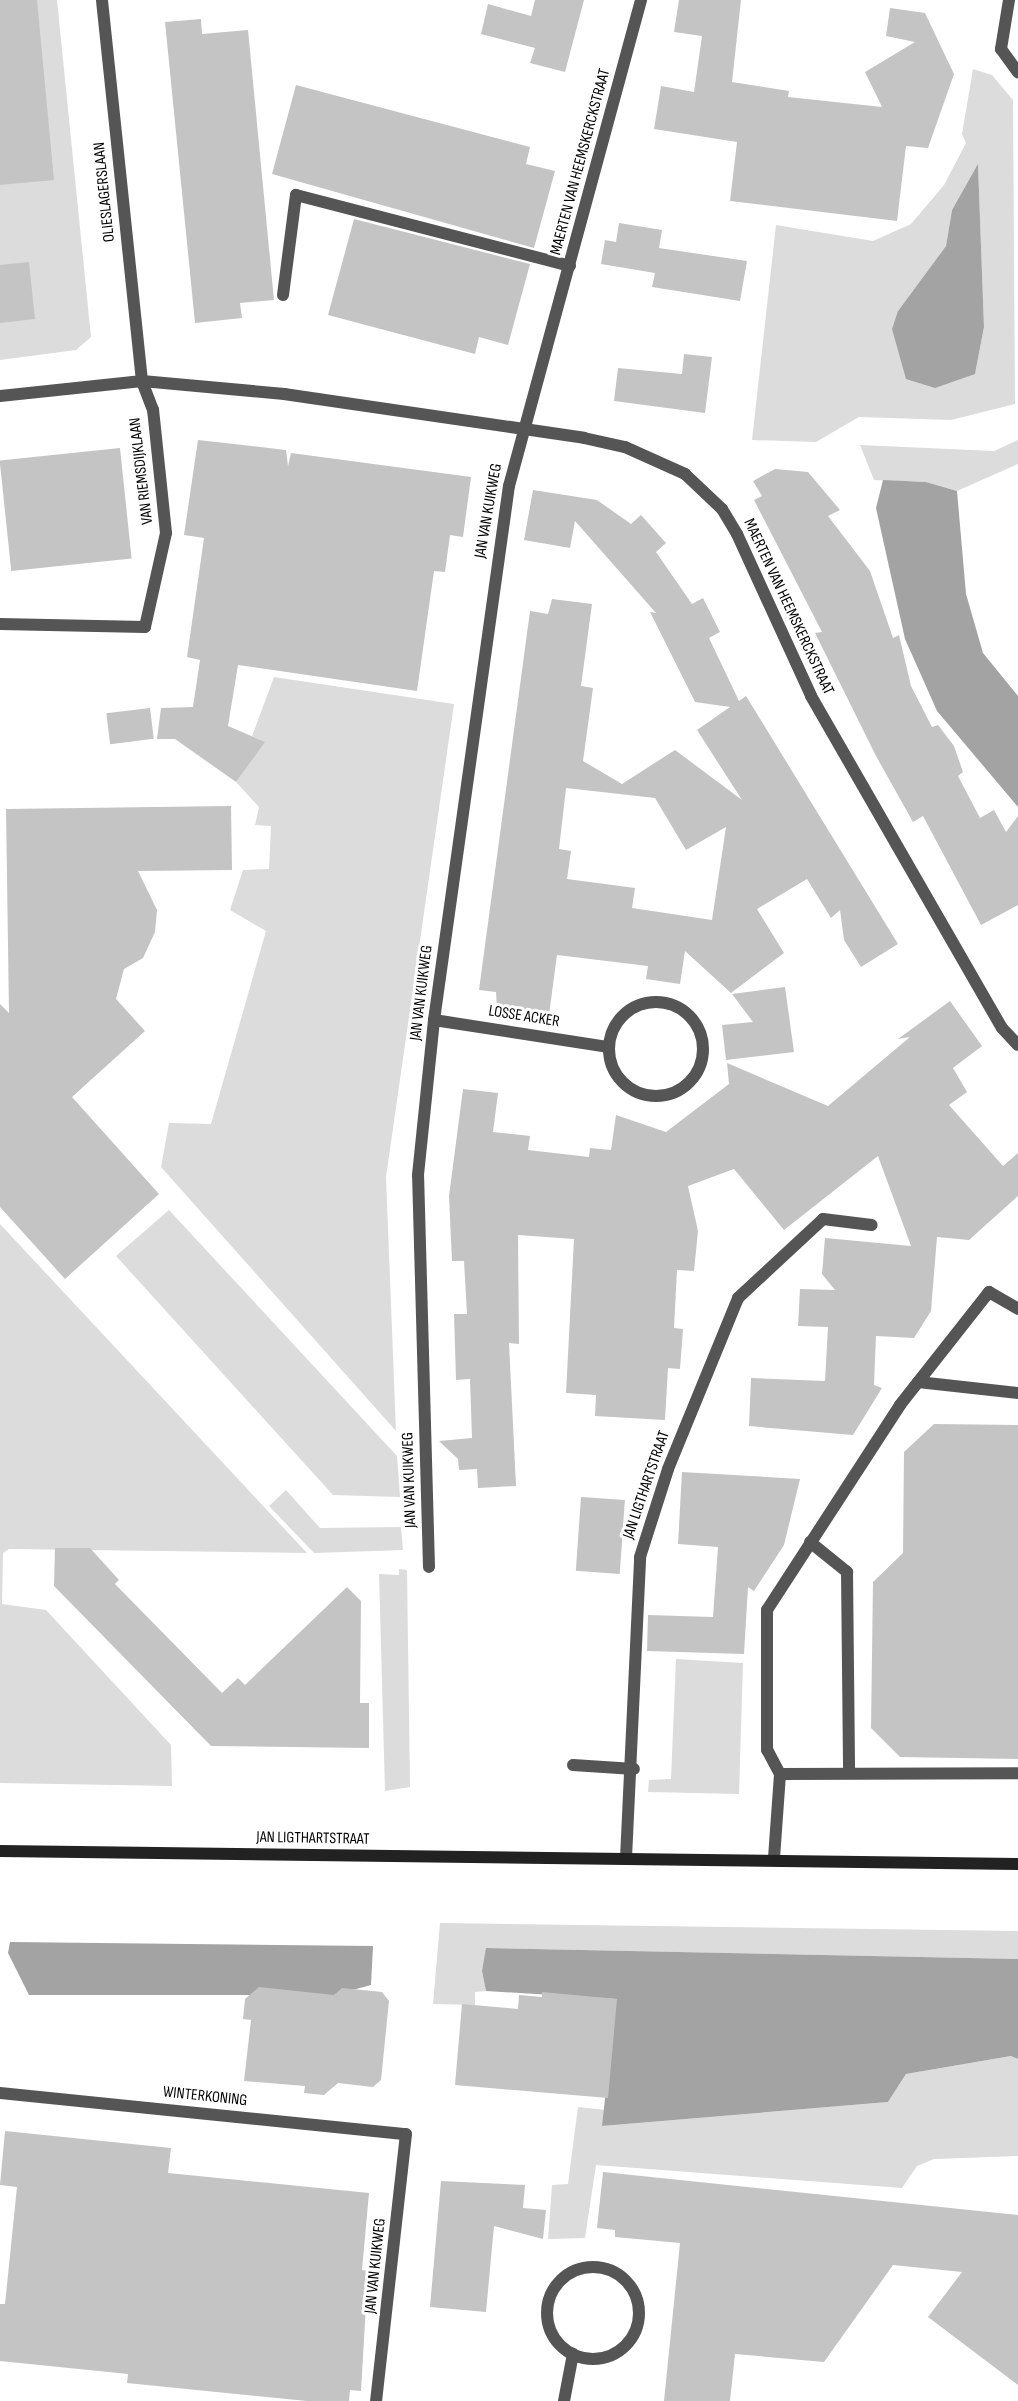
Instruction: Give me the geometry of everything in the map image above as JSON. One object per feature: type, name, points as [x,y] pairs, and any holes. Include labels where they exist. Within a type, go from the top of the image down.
[{"type":"main road","name":"JAN LIGTHARTSTRAAT","points":[[0,1851],[774,1858],[1018,1864]]},
{"type":"street","name":"OLIESLAGERSLAAN","points":[[102,0],[142,381]]},
{"type":"street","name":"MAERTEN VAN HEEMSKERCKSTRAAT","points":[[641,0],[570,266],[521,428],[625,447],[665,463],[722,509],[811,696],[1002,1028],[1018,1045]]},
{"type":"street","points":[[1009,0],[1001,49],[1018,72]]},
{"type":"street","points":[[283,295],[296,195],[570,266]]},
{"type":"street","points":[[0,396],[142,381],[284,394],[521,428]]},
{"type":"street","name":"VAN RIEMSDIJKLAAN","points":[[0,624],[145,627],[166,533],[153,410],[142,381]]},
{"type":"street","name":"JAN VAN KUIKWEG","points":[[429,1567],[418,1175],[434,1020],[493,586],[521,428]]},
{"type":"street","points":[[658,1002],[679,1006],[693,1017],[702,1043],[686,1084],[661,1097],[633,1092],[620,1081],[609,1047],[615,1027],[630,1013],[658,1002]]},
{"type":"street","name":"LOSSE ACKER","points":[[434,1020],[609,1047]]},
{"type":"street","name":"JAN LIGTHARTSTRAAT","points":[[626,1858],[634,1769],[640,1557],[668,1469],[738,1298],[823,1220],[872,1225]]},
{"type":"street","points":[[774,1858],[780,1774],[766,1750],[767,1610],[918,1382],[989,1292],[1018,1309]]},
{"type":"street","points":[[918,1382],[1018,1393]]},
{"type":"street","points":[[810,1542],[847,1572],[849,1773]]},
{"type":"street","points":[[573,1765],[634,1769]]},
{"type":"street","points":[[780,1774],[1018,1773]]},
{"type":"street","name":"WINTERKONING","points":[[0,2093],[406,2134]]},
{"type":"street","name":"JAN VAN KUIKWEG","points":[[376,2401],[406,2134]]},
{"type":"street","points":[[604,2268],[632,2289],[637,2326],[620,2349],[606,2357],[573,2354],[552,2334],[548,2301],[569,2273],[604,2268]]},
{"type":"street","points":[[564,2401],[573,2354]]},
{"type":"shaded area","points":[[0,0],[57,0],[91,337],[76,350],[0,360]]},
{"type":"shaded area","points":[[973,69],[992,75],[1013,100],[1015,404],[951,420],[859,417],[816,442],[752,440],[776,225],[873,241],[911,224],[944,185],[966,143],[962,134]],"holes":[[[978,165],[984,327],[975,374],[898,311],[946,246],[952,210]]]},
{"type":"shaded area","points":[[978,164],[984,327],[975,374],[935,388],[906,379],[892,329],[898,311],[946,246],[952,210]]},
{"type":"shaded area","points":[[1018,440],[1018,464],[957,491],[926,482],[874,480],[860,445],[994,451]]},
{"type":"shaded area","points":[[883,480],[926,482],[957,491],[966,594],[983,653],[1018,696],[1018,807],[937,711],[905,639],[876,508]]},
{"type":"shaded area","points":[[274,677],[454,704],[386,1177],[396,1431],[161,1167],[169,1123],[211,1124],[266,931],[230,910],[243,870],[269,869],[271,826],[255,825],[259,807],[236,782],[264,742],[252,736]]},
{"type":"shaded area","points":[[169,1210],[397,1456],[400,1497],[333,1495],[116,1256]]},
{"type":"shaded area","points":[[0,1224],[307,1553],[9,1549],[3,1553],[2,1604],[46,1610],[171,1745],[172,1786],[0,1783]]},
{"type":"shaded area","points":[[286,1490],[320,1528],[401,1527],[403,1550],[314,1553],[269,1506]]},
{"type":"shaded area","points":[[399,1569],[407,1570],[410,1787],[385,1791],[379,1574],[399,1575]]},
{"type":"shaded area","points":[[676,1659],[743,1663],[739,1794],[648,1792],[649,1780],[671,1779]]},
{"type":"shaded area","points":[[440,1923],[1018,1931],[1018,1959],[487,1948],[482,1971],[486,1991],[475,1992],[475,2005],[433,2004]]},
{"type":"shaded area","points":[[10,1942],[373,1946],[371,1985],[334,1995],[29,1995],[8,1953]]},
{"type":"shaded area","points":[[486,1948],[1018,1959],[1018,2059],[1011,2056],[906,2074],[888,2102],[602,2126],[616,1999],[486,1991],[482,1971]]},
{"type":"shaded area","points":[[1011,2056],[1018,2059],[1018,2156],[934,2159],[917,2166],[902,2188],[596,2165],[585,2238],[548,2239],[552,2185],[568,2184],[578,2107],[606,2110],[602,2126],[888,2102],[906,2074]]},
{"type":"building","points":[[0,0],[37,0],[54,180],[0,185]]},
{"type":"building","points":[[535,0],[584,0],[565,72],[530,63],[535,48],[481,34],[488,4],[531,16]]},
{"type":"building","points":[[679,0],[741,0],[732,82],[789,91],[788,97],[882,107],[865,72],[915,42],[886,36],[890,8],[925,13],[954,74],[928,148],[906,146],[897,221],[730,201],[737,142],[654,129],[661,86],[694,92],[702,36],[674,32]]},
{"type":"building","points":[[201,19],[202,34],[248,30],[274,300],[240,303],[242,318],[195,323],[165,22]]},
{"type":"building","points":[[296,85],[530,147],[526,164],[555,171],[534,248],[272,174]]},
{"type":"building","points":[[354,219],[530,264],[508,345],[479,337],[475,354],[328,315]]},
{"type":"building","points":[[619,223],[662,230],[659,248],[747,261],[740,301],[652,287],[655,273],[601,264],[605,240],[616,242]]},
{"type":"building","points":[[29,262],[35,319],[0,323],[0,265]]},
{"type":"building","points":[[684,354],[712,357],[705,413],[614,401],[618,368],[682,374]]},
{"type":"building","points":[[198,440],[286,450],[288,466],[291,453],[471,477],[463,537],[450,535],[445,572],[434,571],[417,691],[238,665],[228,726],[265,742],[236,782],[175,739],[157,739],[161,708],[193,707],[200,660],[187,657],[204,538],[184,535]]},
{"type":"building","points":[[120,448],[132,558],[11,571],[0,461]]},
{"type":"building","points":[[775,469],[808,472],[840,510],[828,516],[870,571],[893,638],[899,635],[911,686],[932,727],[938,725],[954,746],[963,772],[958,776],[980,818],[994,810],[1006,832],[1018,816],[1018,905],[981,925],[923,816],[913,822],[876,756],[815,633],[822,632],[754,500],[762,496],[753,481]]},
{"type":"building","points":[[533,490],[597,500],[631,524],[641,515],[666,543],[656,552],[692,604],[703,598],[720,632],[709,638],[739,701],[746,696],[898,944],[861,967],[844,940],[840,910],[831,918],[807,879],[757,909],[784,953],[731,993],[685,951],[680,984],[646,979],[648,966],[557,955],[549,1015],[497,1008],[496,992],[479,990],[530,611],[548,614],[552,599],[592,604],[581,686],[593,688],[583,761],[622,784],[675,750],[742,800],[697,730],[730,707],[695,702],[650,612],[656,613],[575,521],[570,548],[524,540]],"holes":[[[566,788],[655,798],[686,850],[726,827],[712,920],[632,908],[635,888],[567,879],[571,851],[559,849]]]},
{"type":"building","points":[[150,708],[154,739],[110,744],[106,713]]},
{"type":"building","points":[[231,806],[232,870],[138,871],[157,910],[155,932],[143,958],[124,969],[116,999],[145,1031],[72,1097],[159,1194],[65,1279],[0,1207],[0,1004],[9,1013],[6,809]]},
{"type":"building","points":[[785,987],[794,1052],[726,1060],[722,1025],[753,1022],[732,994]]},
{"type":"building","points":[[950,1001],[982,1046],[953,1068],[967,1092],[949,1105],[1003,1166],[1018,1153],[1018,1196],[969,1240],[937,1237],[931,1311],[914,1338],[876,1336],[874,1385],[882,1388],[853,1435],[749,1426],[751,1378],[825,1381],[828,1327],[798,1326],[800,1289],[835,1290],[822,1274],[825,1238],[911,1246],[878,1156],[784,1230],[734,1169],[688,1186],[698,1231],[694,1271],[677,1270],[674,1328],[683,1329],[680,1369],[668,1368],[665,1420],[595,1416],[596,1395],[566,1393],[574,1239],[518,1235],[519,1344],[509,1343],[516,1486],[478,1488],[477,1469],[459,1470],[458,1459],[439,1441],[472,1438],[470,1379],[456,1380],[454,1314],[467,1314],[464,1261],[452,1261],[449,1196],[463,1089],[498,1093],[493,1132],[530,1136],[528,1150],[589,1157],[590,1148],[611,1150],[616,1115],[666,1132],[729,1084],[727,1063],[828,1106],[910,1037],[898,1039]]},
{"type":"building","points":[[934,1424],[1018,1425],[1018,1759],[900,1757],[871,1728],[873,1582],[903,1553],[904,1452]]},
{"type":"building","points":[[682,1472],[800,1479],[784,1545],[754,1591],[748,1587],[744,1654],[647,1651],[648,1615],[713,1617],[718,1547],[678,1544]]},
{"type":"building","points":[[581,1497],[625,1500],[620,1574],[576,1571]]},
{"type":"building","points":[[55,1548],[90,1548],[119,1580],[115,1584],[222,1693],[238,1678],[245,1685],[347,1587],[361,1601],[360,1703],[369,1703],[369,1748],[211,1746],[54,1586]]},
{"type":"building","points":[[259,1987],[334,1995],[342,1988],[382,1992],[389,2001],[381,2080],[373,2087],[338,2083],[324,2095],[304,2093],[305,2086],[244,2081],[251,2020],[243,2019],[245,1999]]},
{"type":"building","points":[[542,1992],[617,1999],[608,2098],[455,2085],[462,2004],[518,2009],[519,1995],[542,1997]]},
{"type":"building","points":[[5,2131],[171,2148],[168,2173],[369,2193],[362,2270],[368,2271],[361,2391],[350,2390],[349,2401],[307,2401],[127,2383],[128,2374],[0,2361],[0,2304],[5,2304],[17,2187],[0,2185]]},
{"type":"building","points":[[603,2172],[1018,2215],[1018,2385],[928,2317],[962,2272],[893,2265],[824,2362],[735,2354],[730,2401],[664,2401],[680,2243],[615,2237],[615,2230],[597,2228]]},
{"type":"building","points":[[441,2181],[525,2185],[523,2208],[546,2210],[543,2239],[494,2226],[486,2312],[430,2307]]}]
